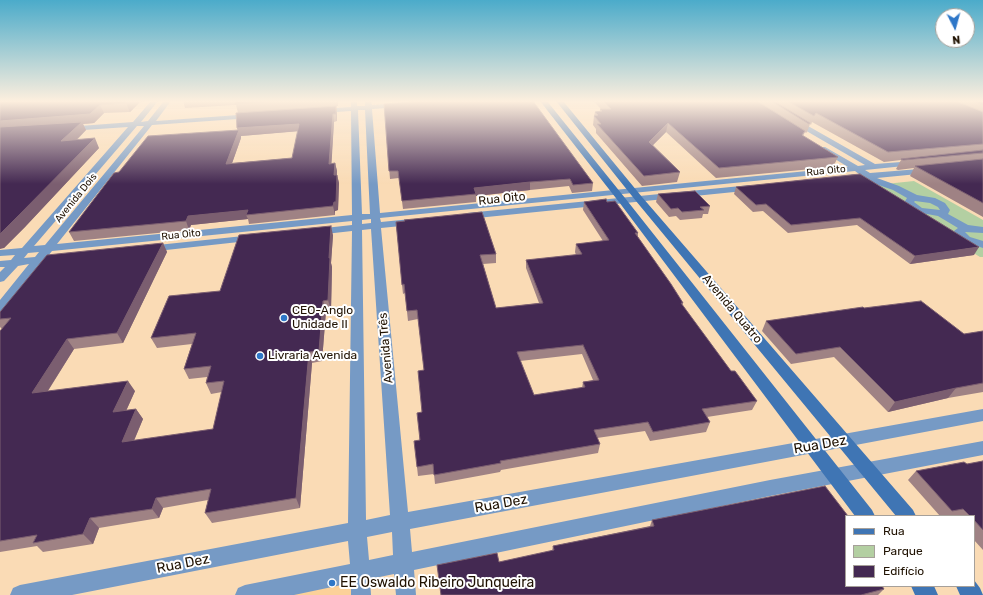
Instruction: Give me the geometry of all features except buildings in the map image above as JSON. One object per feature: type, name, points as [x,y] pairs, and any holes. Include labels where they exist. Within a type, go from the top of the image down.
[{"type":"street","name":"Avenida Dois","points":[[0,279],[131,129]]},
{"type":"street","name":"Avenida Dois","points":[[0,308],[146,129]]},
{"type":"street","points":[[354,129],[357,530],[361,595]]},
{"type":"street","name":"Avenida Três","points":[[370,129],[399,522],[406,595]]},
{"type":"street","name":"Avenida Quatro","points":[[566,129],[865,515]]},
{"type":"street","name":"Avenida Quatro","points":[[582,129],[906,515]]},
{"type":"street","points":[[806,129],[870,172],[879,182],[899,189],[915,198],[911,199],[909,203],[914,208],[925,212],[940,213],[965,228],[983,230]]},
{"type":"street","points":[[817,145],[856,168]]},
{"type":"street","name":"Rua Oito","points":[[0,253],[356,222],[619,196],[635,194],[856,168],[870,172],[885,174],[936,165],[870,172],[635,194]]},
{"type":"street","points":[[885,174],[893,179],[899,189]]},
{"type":"street","name":"Rua Oito","points":[[140,249],[356,222]]},
{"type":"street","points":[[965,228],[959,231],[962,236],[983,245]]},
{"type":"street","points":[[0,264],[70,257]]},
{"type":"street","name":"Rua Dez","points":[[20,595],[399,522],[983,415]]},
{"type":"street","points":[[245,595],[834,476],[983,448]]},
{"type":"street","points":[[922,587],[928,595]]},
{"type":"street","points":[[967,587],[973,595]]},
{"type":"shaded area","name":"EE Oswaldo Ribeiro Junqueira","points":[[361,570],[361,595],[244,595]]},
{"type":"green space","points":[[914,181],[983,220],[983,257],[980,257],[866,186]]},
{"type":"place","name":"CEO-Anglo Unidade II","points":[[284,318]]},
{"type":"place","name":"Livraria Avenida","points":[[260,356]]},
{"type":"place","name":"EE Oswaldo Ribeiro Junqueira","points":[[332,583]]}]
